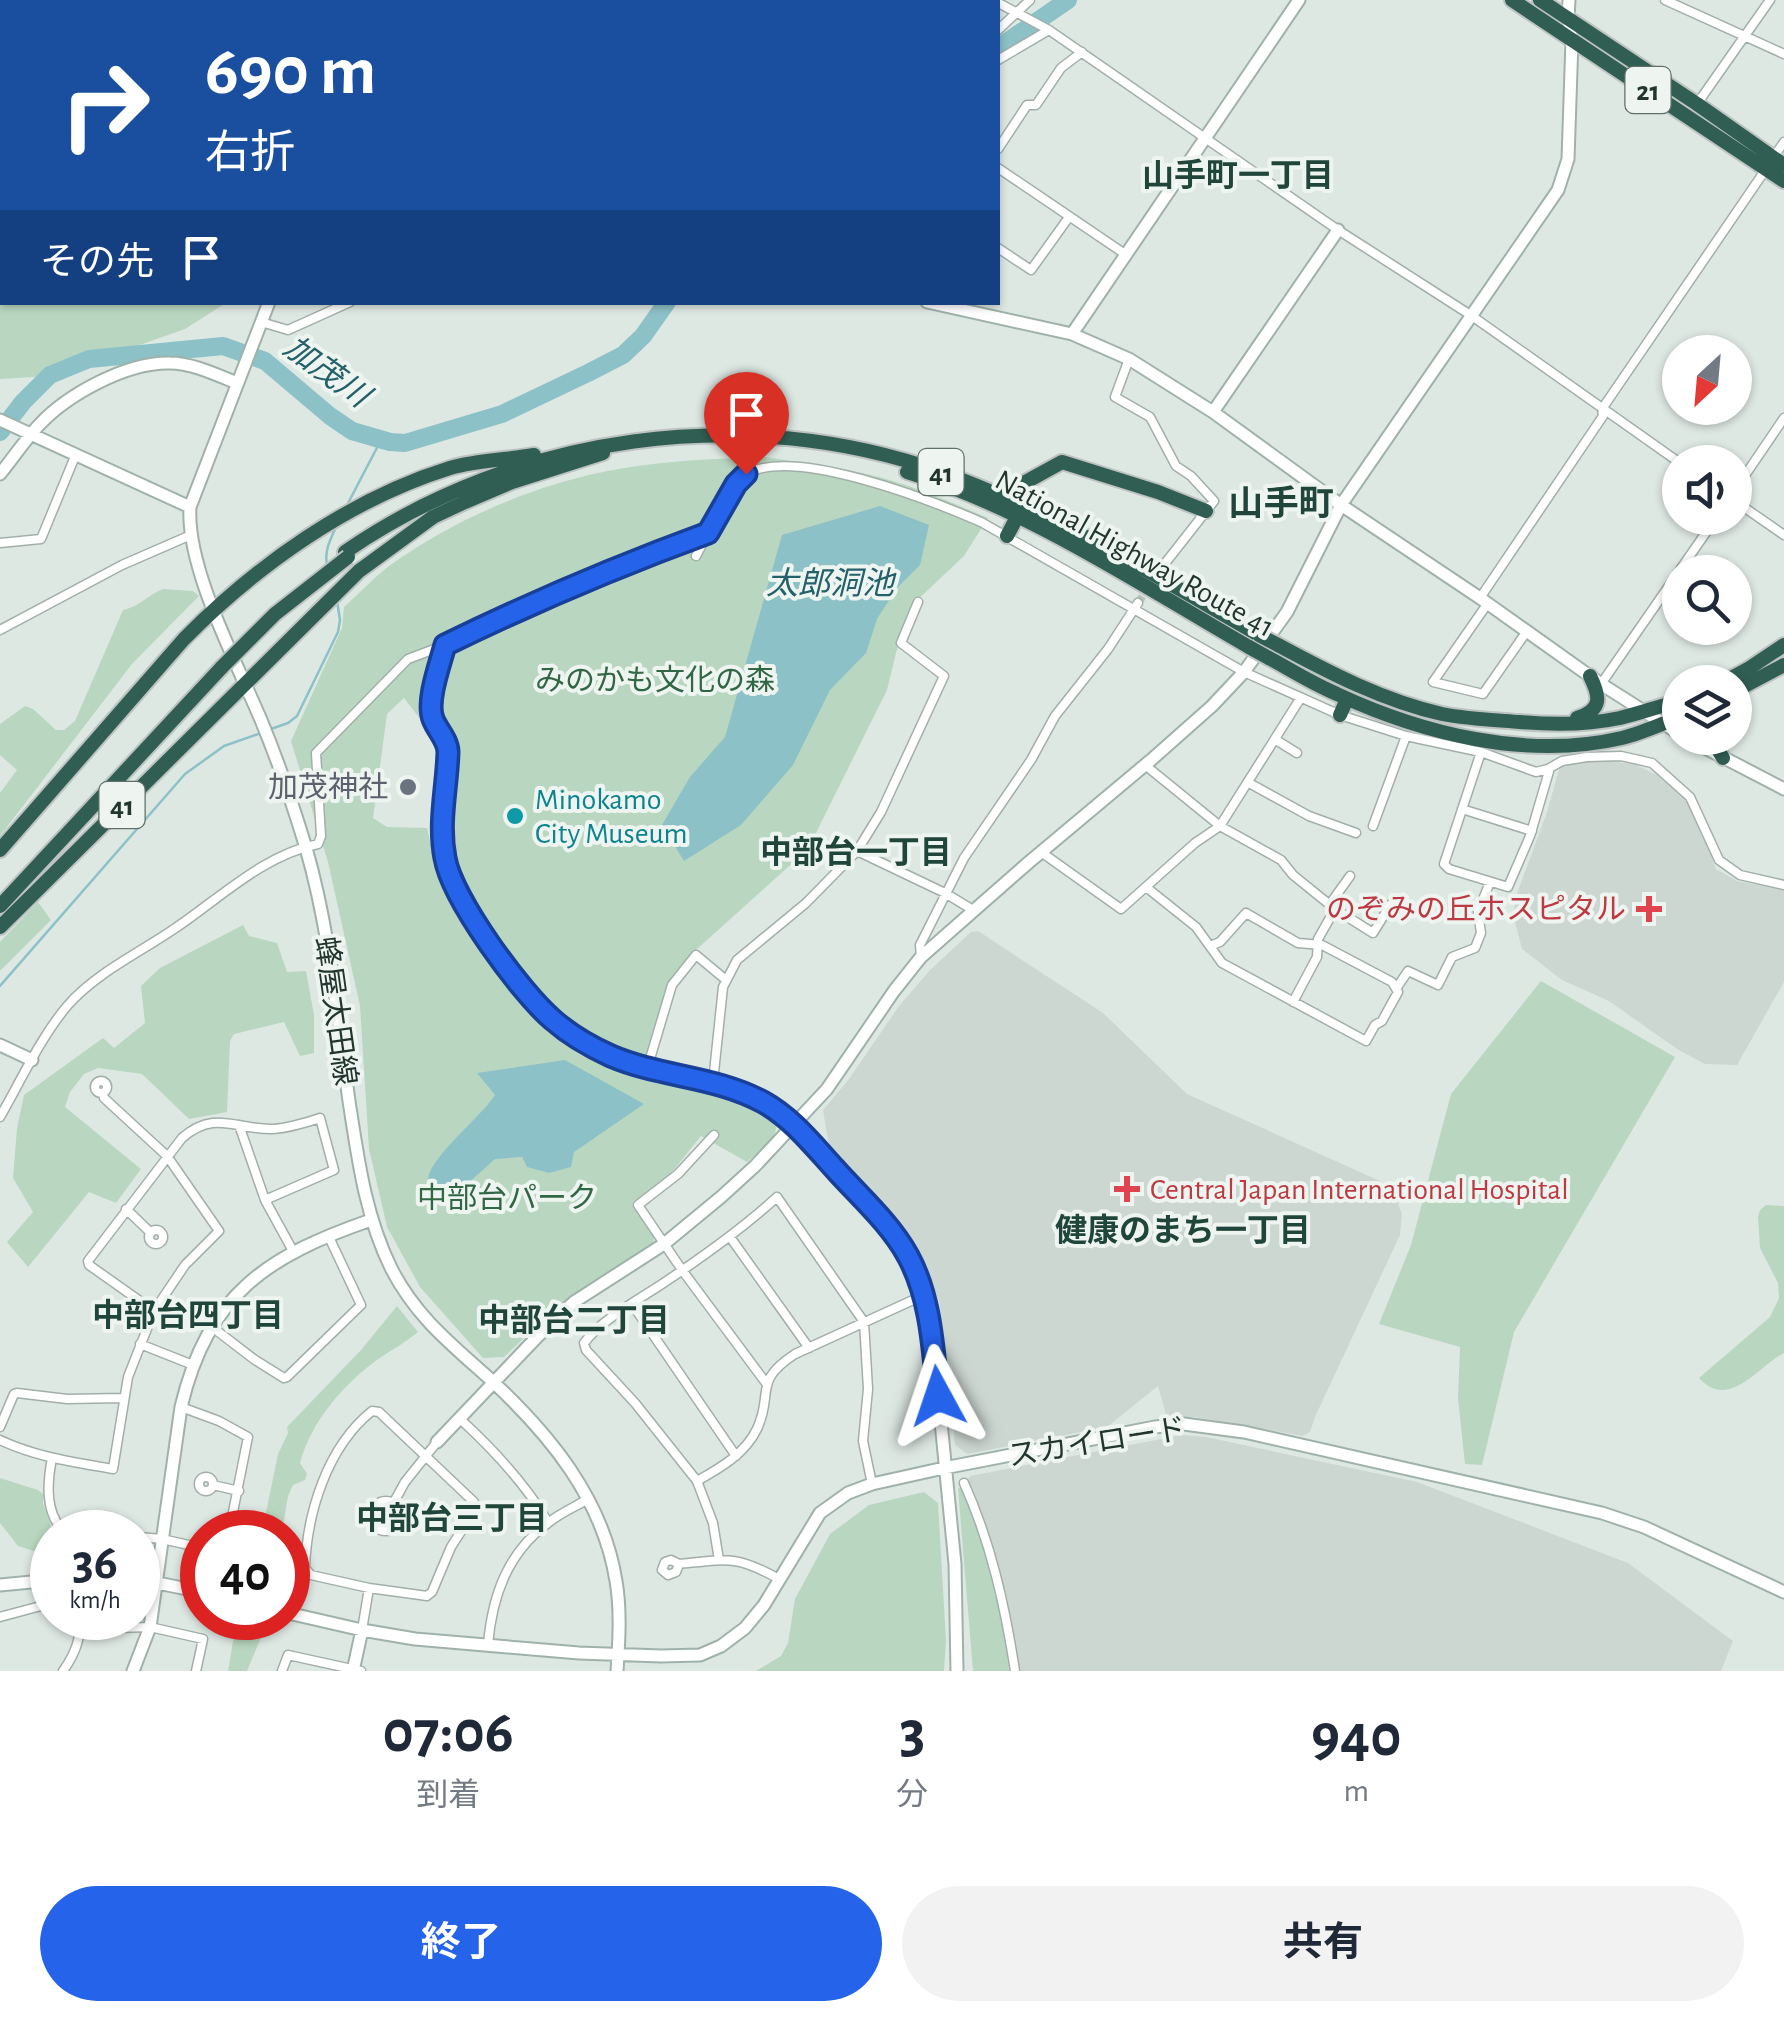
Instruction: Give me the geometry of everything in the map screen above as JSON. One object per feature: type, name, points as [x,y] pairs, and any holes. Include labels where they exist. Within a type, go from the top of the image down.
[{"type":"highway","name":"21","points":[[1512,0],[1775,164]]},
{"type":"highway","name":"21","points":[[1540,0],[1698,104],[1775,164],[1784,181]]},
{"type":"highway","name":"National Highway Route 41","points":[[0,902],[221,665],[346,554],[383,528],[458,490],[587,448],[638,440],[736,435],[810,442],[876,453],[938,471],[1017,510],[1121,573],[1254,641],[1347,699],[1408,722],[1492,742],[1526,745],[1593,743],[1622,738],[1662,723]]},
{"type":"highway","name":"National Highway Route 41","points":[[346,554],[482,486],[553,463],[683,443],[782,445],[829,452],[876,462],[1017,510]]},
{"type":"highway","name":"41","points":[[0,850],[122,707],[214,609],[323,528],[409,484],[462,465],[587,448]]},
{"type":"highway","name":"41","points":[[0,927],[319,608],[392,546],[434,518],[512,482],[612,451]]},
{"type":"highway","points":[[1007,536],[1022,484],[1062,462],[1206,511]]},
{"type":"highway","points":[[1752,667],[1784,644]]},
{"type":"highway","name":"National Highway Route 41","points":[[1273,652],[1398,700],[1442,714],[1480,720],[1576,724],[1662,706]]},
{"type":"highway","points":[[1752,682],[1784,665]]},
{"type":"highway","points":[[1752,687],[1760,678]]},
{"type":"highway","points":[[1532,723],[1578,718],[1594,710],[1598,699],[1595,680]]},
{"type":"highway","points":[[1340,715],[1347,699]]},
{"type":"street","points":[[1000,28],[1030,0]]},
{"type":"street","points":[[1072,334],[1299,0]]},
{"type":"street","points":[[394,1502],[424,1456],[574,1302],[664,1244],[755,1166],[827,1089],[921,957],[1212,706],[1244,672],[1287,612],[1342,505],[1558,190],[1568,159],[1572,40],[1569,0]]},
{"type":"street","points":[[1665,0],[1784,54]]},
{"type":"street","points":[[1698,104],[1770,0]]},
{"type":"street","points":[[1000,3],[1050,30],[1338,230],[1472,316],[1662,451]]},
{"type":"street","points":[[1000,59],[1050,30]]},
{"type":"street","points":[[1000,146],[1027,105],[1036,105],[1062,68],[1082,52]]},
{"type":"street","points":[[1527,631],[1484,694],[1433,682],[1603,416],[1602,409],[1775,164],[1784,142]]},
{"type":"street","points":[[1000,169],[1125,254]]},
{"type":"street","points":[[1000,249],[1030,270],[1069,216]]},
{"type":"street","points":[[1213,412],[1338,230]]},
{"type":"street","name":"蜂屋太田線","points":[[268,305],[190,507],[191,534],[204,585],[262,722],[306,846],[330,954],[361,1180],[371,1220],[404,1293],[428,1323],[493,1382],[562,1456],[588,1499],[611,1553],[617,1584],[618,1671]]},
{"type":"street","points":[[261,322],[288,330],[343,305]]},
{"type":"street","points":[[953,305],[1072,334],[1129,360],[1213,412],[1595,680],[1662,722]]},
{"type":"street","points":[[1129,360],[1115,397],[1150,417],[1176,466],[1214,501],[1163,566]]},
{"type":"street","points":[[0,474],[26,430],[106,379],[141,366],[172,362],[237,383]]},
{"type":"street","points":[[1752,465],[1784,418]]},
{"type":"street","points":[[0,420],[190,507]]},
{"type":"street","points":[[0,543],[41,539],[76,454]]},
{"type":"street","points":[[696,556],[736,484],[746,474],[772,466],[805,468],[894,488],[938,503],[1007,536],[1244,672],[1340,715],[1406,736],[1480,752],[1536,772],[1562,760],[1588,756],[1621,756],[1652,763],[1690,796],[1719,860],[1740,876],[1784,885]]},
{"type":"street","points":[[1752,512],[1784,534]]},
{"type":"street","points":[[0,1117],[59,1016],[83,990],[252,872],[318,844],[322,836],[316,753],[408,659],[602,572],[708,533]]},
{"type":"street","points":[[0,630],[122,565],[191,534]]},
{"type":"street","points":[[1595,680],[1703,535]]},
{"type":"street","points":[[713,1082],[719,1006],[737,960],[806,903],[857,852],[882,812],[944,676],[901,644],[918,602]]},
{"type":"street","points":[[921,957],[920,945],[964,858],[1031,760],[1055,716],[1136,607]]},
{"type":"street","points":[[445,645],[430,706],[449,747],[442,812],[445,859],[456,892],[496,954],[551,1019],[580,1039],[610,1056],[647,1069],[713,1082],[765,1104],[793,1124],[907,1253],[924,1295],[933,1341],[955,1564],[957,1671]]},
{"type":"street","points":[[1041,852],[1121,909],[1220,826],[1300,699]]},
{"type":"street","points":[[1373,826],[1406,736]]},
{"type":"street","points":[[1276,740],[1297,752]]},
{"type":"street","points":[[1480,752],[1444,864],[1508,888],[1532,831],[1550,768]]},
{"type":"street","points":[[1718,755],[1784,789]]},
{"type":"street","points":[[1145,765],[1220,826],[1280,860],[1293,876],[1372,933],[1391,904]]},
{"type":"street","points":[[1249,783],[1309,816],[1356,833]]},
{"type":"street","points":[[1462,809],[1532,831]]},
{"type":"street","points":[[857,852],[973,910]]},
{"type":"street","points":[[1294,1002],[1317,957],[1316,945],[1333,906],[1350,876]]},
{"type":"street","points":[[1395,986],[1408,971],[1438,986],[1452,957],[1475,948],[1481,933],[1478,912],[1490,882]]},
{"type":"street","points":[[1146,887],[1196,926],[1210,946],[1222,963],[1366,1040],[1398,992],[1392,982],[1322,945],[1298,943],[1246,914],[1220,942],[1210,946]]},
{"type":"street","points":[[647,1069],[672,985],[696,955],[726,980]]},
{"type":"street","points":[[0,1045],[32,1060]]},
{"type":"street","points":[[0,1440],[52,1458],[113,1469],[123,1398],[154,1311],[185,1264],[219,1230],[166,1156],[103,1094]]},
{"type":"street","points":[[154,1311],[88,1264],[186,1134],[212,1121],[278,1129],[320,1118],[334,1170],[266,1200]]},
{"type":"street","points":[[239,1125],[266,1200],[293,1251]]},
{"type":"street","points":[[714,1135],[678,1174],[638,1205],[766,1383]]},
{"type":"street","points":[[718,1560],[713,1523],[697,1481],[636,1403],[586,1350],[584,1342],[730,1237],[777,1197],[864,1322],[868,1389],[863,1442],[872,1484]]},
{"type":"street","points":[[126,1209],[151,1233]]},
{"type":"street","points":[[160,1553],[181,1407],[193,1365],[212,1327],[242,1288],[293,1251],[371,1220]]},
{"type":"street","points":[[212,1327],[255,1360],[287,1377],[361,1305],[328,1235]]},
{"type":"street","points":[[730,1237],[809,1348]]},
{"type":"street","points":[[697,1481],[736,1456],[756,1431],[766,1383],[780,1364],[924,1295]]},
{"type":"street","points":[[632,1304],[736,1456]]},
{"type":"street","points":[[140,1344],[193,1365]]},
{"type":"street","points":[[0,1427],[17,1392],[67,1399],[123,1398]]},
{"type":"street","points":[[181,1407],[248,1437],[234,1510]]},
{"type":"street","points":[[372,1411],[378,1412],[476,1508],[451,1548],[430,1594],[369,1588],[311,1576],[307,1573],[306,1548],[322,1484],[339,1450],[372,1411]]},
{"type":"street","points":[[459,1418],[518,1478],[548,1522]]},
{"type":"street","name":"スカイロード","points":[[310,1617],[415,1639],[618,1655],[700,1655],[722,1646],[745,1628],[764,1606],[820,1512],[848,1493],[944,1468],[1184,1424],[1262,1436],[1602,1514],[1644,1527],[1784,1592]]},
{"type":"street","points":[[51,1510],[47,1489],[52,1458]]},
{"type":"street","points":[[964,1483],[980,1518],[999,1585],[1015,1671]]},
{"type":"street","points":[[213,1485],[239,1491]]},
{"type":"street","points":[[488,1645],[494,1604],[508,1568],[523,1546],[548,1522],[588,1499]]},
{"type":"street","points":[[384,1500],[394,1502],[400,1509],[400,1522],[388,1531],[378,1528],[370,1518],[372,1509],[384,1500]]},
{"type":"street","points":[[162,1539],[180,1543]]},
{"type":"street","points":[[680,1564],[740,1560],[779,1579]]},
{"type":"street","points":[[0,1584],[30,1582]]},
{"type":"street","points":[[353,1670],[369,1588]]},
{"type":"street","points":[[0,1617],[30,1609]]},
{"type":"street","points":[[160,1629],[203,1638],[196,1671]]},
{"type":"street","points":[[62,1671],[78,1640]]},
{"type":"street","points":[[133,1671],[145,1640]]},
{"type":"street","points":[[282,1671],[288,1655],[361,1671]]},
{"type":"shaded area","name":"のぞみの丘ホスピタル","points":[[1599,760],[1634,764],[1659,776],[1679,792],[1695,812],[1716,869],[1737,881],[1784,890],[1784,982],[1737,1065],[1705,1064],[1677,1049],[1609,1001],[1562,980],[1522,949],[1514,918],[1515,899],[1560,766]]},
{"type":"shaded area","name":"Central Japan International Hospital","points":[[978,931],[1103,1013],[1187,1094],[1380,1181],[1396,1198],[1402,1214],[1400,1235],[1310,1432],[1303,1436],[1195,1417],[1167,1418],[1158,1386],[1107,1427],[967,1454],[955,1445],[939,1301],[918,1252],[829,1146],[823,1110],[930,970],[971,932]]},
{"type":"shaded area","points":[[1182,1435],[1417,1482],[1628,1563],[1733,1641],[1721,1671],[1009,1671],[1005,1629],[967,1481],[970,1476]]},
{"type":"green space","points":[[0,305],[223,305],[185,329],[134,347],[34,377],[0,379]]},
{"type":"green space","name":"みのかも文化の森","points":[[765,457],[883,478],[988,518],[964,556],[912,605],[887,690],[808,849],[697,949],[669,984],[644,1062],[585,1036],[542,1002],[457,873],[448,833],[452,745],[435,738],[404,698],[387,714],[373,818],[387,827],[427,828],[437,872],[457,917],[535,1009],[602,1060],[732,1094],[777,1125],[773,1140],[747,1162],[701,1136],[668,1177],[632,1204],[654,1237],[653,1246],[573,1295],[504,1357],[483,1358],[420,1287],[387,1227],[369,1149],[360,1006],[328,862],[291,741],[342,628],[344,607],[389,566],[437,535],[516,498],[598,473],[660,463]]},
{"type":"green space","points":[[163,589],[193,591],[199,596],[132,664],[0,836],[0,793],[17,770],[0,755],[0,724],[25,706],[56,730],[64,730],[75,721],[123,610]]},
{"type":"green space","points":[[38,902],[51,920],[0,971],[0,942]]},
{"type":"green space","points":[[243,925],[249,936],[277,943],[287,972],[306,971],[314,1015],[314,1053],[300,1056],[284,1022],[234,1034],[230,1041],[227,1112],[189,1119],[142,1074],[98,1068],[84,1074],[70,1092],[65,1107],[141,1169],[116,1203],[89,1192],[28,1267],[7,1242],[33,1212],[13,1178],[24,1095],[103,1038],[114,1048],[145,1023],[141,986],[160,968]]},
{"type":"green space","points":[[1541,981],[1675,1057],[1514,1332],[1482,1465],[1465,1464],[1458,1398],[1460,1347],[1379,1324],[1411,1245],[1451,1094]]},
{"type":"green space","points":[[1766,1205],[1784,1206],[1784,1353],[1743,1383],[1721,1390],[1710,1387],[1699,1378],[1770,1317],[1779,1298],[1778,1283],[1760,1248],[1758,1217]]},
{"type":"green space","points":[[397,1306],[418,1332],[378,1359],[338,1395],[305,1448],[300,1463],[307,1474],[305,1480],[293,1485],[286,1510],[267,1510],[287,1427]]},
{"type":"green space","points":[[0,1478],[44,1495],[45,1510],[30,1510],[30,1550],[18,1546],[0,1523]]},
{"type":"green space","points":[[967,1481],[992,1575],[1009,1671],[973,1671],[958,1489]]},
{"type":"green space","points":[[924,1492],[938,1503],[946,1640],[944,1671],[756,1671],[781,1656],[788,1643],[795,1599],[830,1534],[869,1505]]},
{"type":"green space","points":[[233,1640],[260,1640],[247,1671],[228,1671]]},
{"type":"water","name":"太郎洞池","points":[[880,506],[929,525],[920,565],[897,588],[877,619],[866,653],[830,690],[793,765],[741,825],[684,861],[662,825],[690,777],[725,737],[782,535]]},
{"type":"water","points":[[565,1060],[644,1104],[574,1152],[571,1167],[549,1173],[527,1167],[522,1157],[495,1159],[446,1203],[432,1194],[428,1179],[437,1160],[495,1095],[477,1073]]},
{"type":"waterway","name":"加茂川","points":[[1000,47],[1068,0]]},
{"type":"waterway","name":"加茂川","points":[[0,432],[50,375],[89,359],[223,346],[265,361],[352,431],[405,443],[502,414],[623,355],[643,336],[665,305]]},
{"type":"waterway","points":[[345,509],[381,440]]},
{"type":"waterway","points":[[327,565],[327,549],[337,525]]},
{"type":"waterway","points":[[268,730],[297,716],[338,632],[337,601]]},
{"type":"waterway","points":[[0,986],[185,774],[224,746],[261,733]]},
{"type":"tunnel","points":[[1138,603],[1163,566]]},
{"type":"place","name":"加茂神社","points":[[408,787]]},
{"type":"place","name":"Minokamo City Museum","points":[[515,816]]},
{"type":"place","name":"のぞみの丘ホスピタル","points":[[1649,909]]},
{"type":"place","name":"Central Japan International Hospital","points":[[1127,1189]]},
{"type":"district","name":"山手町一丁目","points":[[1238,175]]},
{"type":"district","name":"山手町","points":[[1281,503]]},
{"type":"district","name":"中部台一丁目","points":[[856,852]]},
{"type":"district","name":"健康のまち一丁目","points":[[1183,1230]]},
{"type":"district","name":"中部台四丁目","points":[[188,1315]]},
{"type":"district","name":"中部台二丁目","points":[[574,1320]]},
{"type":"district","name":"中部台三丁目","points":[[452,1518]]},
{"type":"route","points":[[746,474],[708,533],[602,572],[445,645],[430,706],[449,747],[442,812],[445,859],[456,892],[496,954],[551,1019],[610,1056],[647,1069],[713,1082],[765,1104],[793,1124],[869,1206],[907,1253],[924,1295],[938,1396]]},
{"type":"park label","name":"中部台パーク","points":[[507,1198]]}]
